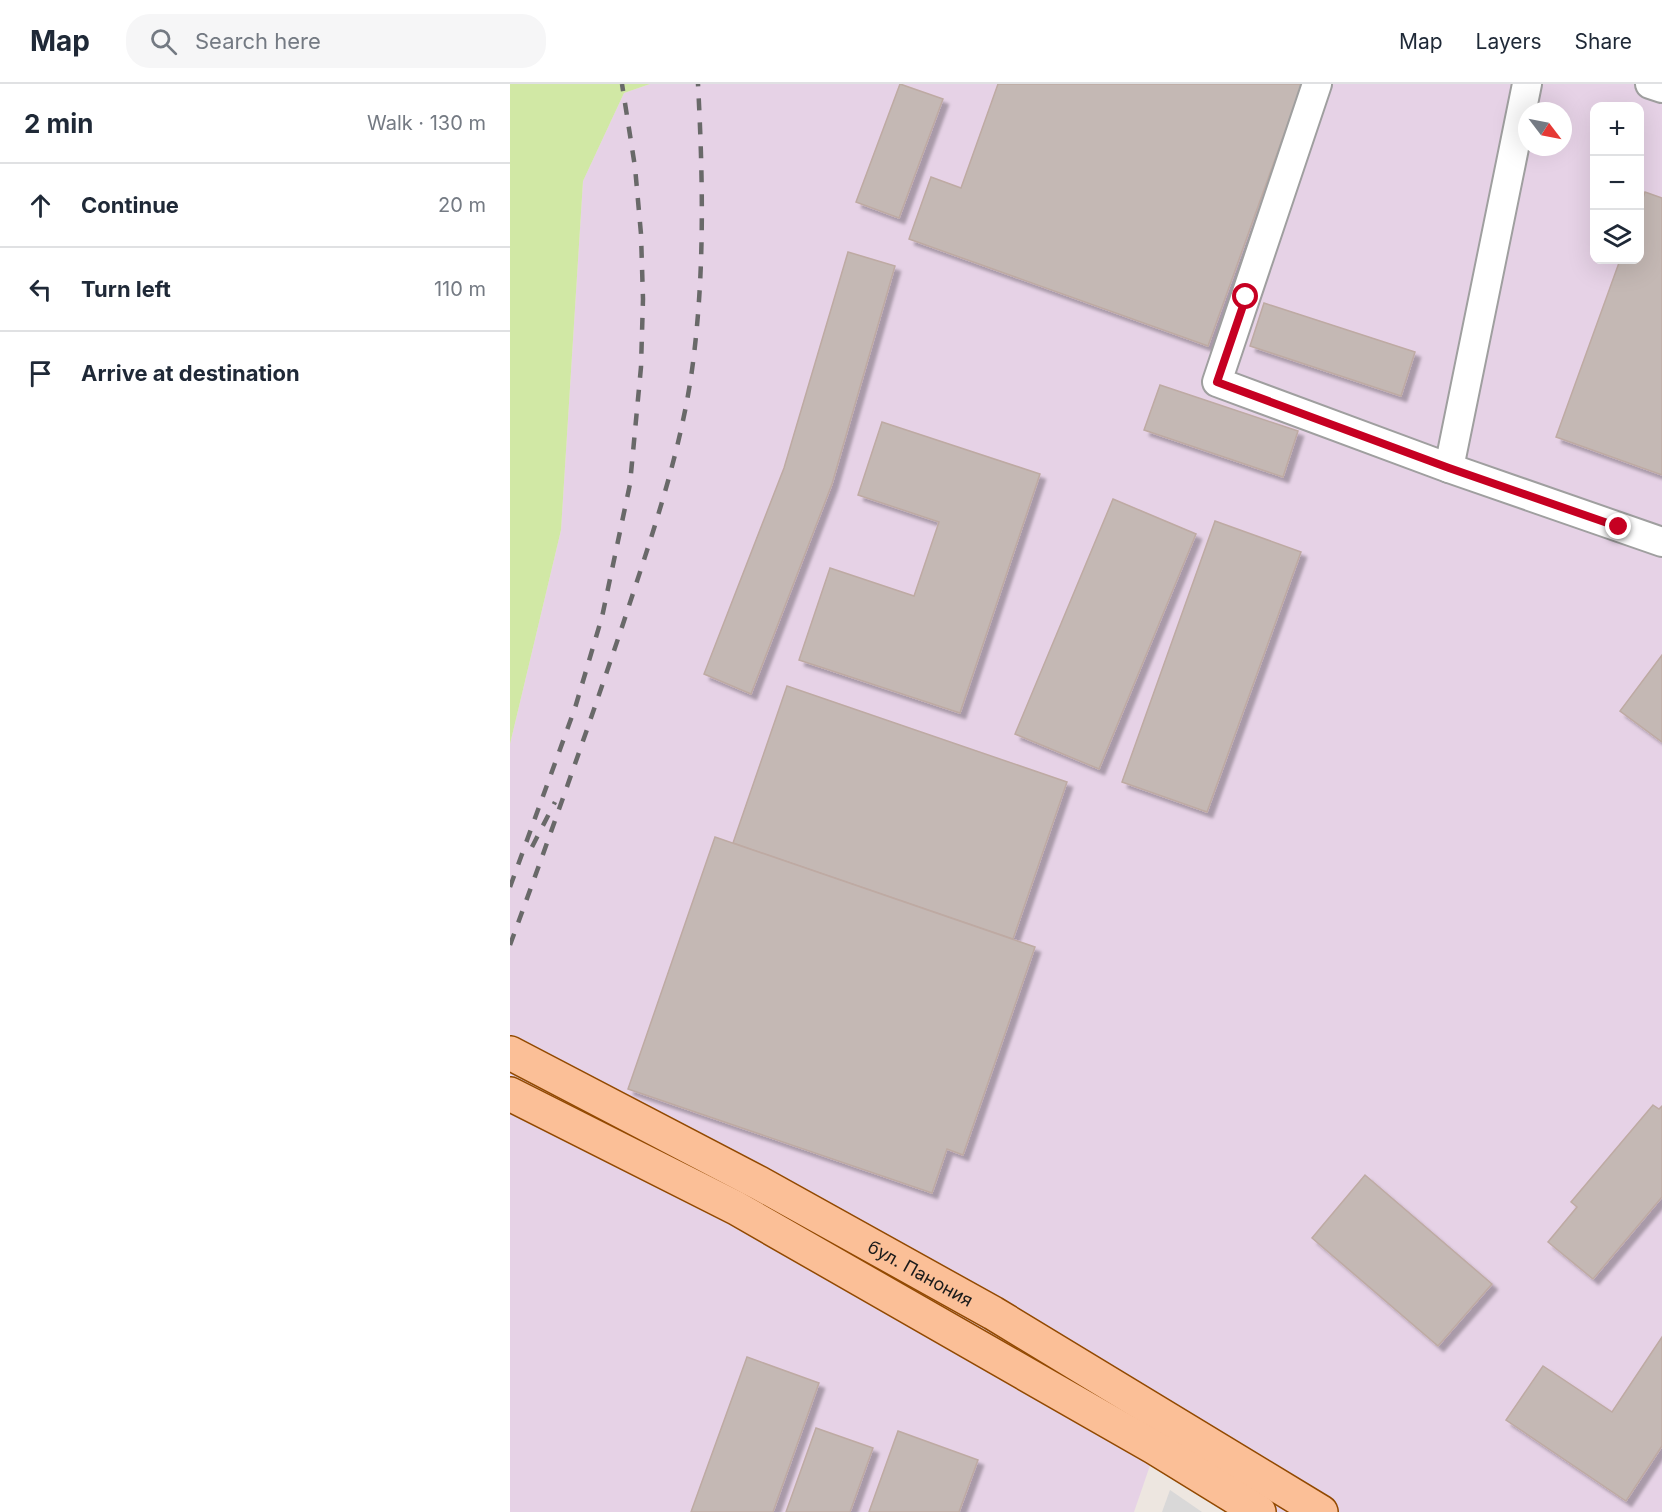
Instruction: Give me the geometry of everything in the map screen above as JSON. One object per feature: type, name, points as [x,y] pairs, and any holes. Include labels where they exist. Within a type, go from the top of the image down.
[{"type":"main road","name":"бул. Панония","points":[[510,1053],[759,1183],[993,1313],[1321,1512]]},
{"type":"main road","name":"бул. Панония","points":[[510,1094],[736,1208],[1155,1448],[1259,1512]]},
{"type":"street","points":[[1317,84],[1217,382],[1449,468],[1662,542]]},
{"type":"street","points":[[1449,468],[1527,84]]},
{"type":"street","points":[[1650,84],[1662,88]]},
{"type":"shaded area","points":[[650,84],[1662,84],[1662,1512],[1259,1512],[1156,1448],[1134,1512],[510,1512],[510,744],[561,530],[583,181],[624,93]]},
{"type":"shaded area","points":[[1170,1490],[1202,1512],[1162,1512]]},
{"type":"green space","points":[[510,84],[650,84],[624,93],[583,181],[561,530],[510,744]]},
{"type":"building","points":[[900,84],[943,99],[899,218],[856,202]]},
{"type":"building","points":[[998,84],[1302,84],[1208,346],[909,239],[931,177],[961,188]]},
{"type":"building","points":[[1645,192],[1662,198],[1662,475],[1556,437],[1619,264],[1644,264]]},
{"type":"building","points":[[848,252],[895,266],[832,484],[751,694],[704,674],[784,468]]},
{"type":"building","points":[[1264,303],[1415,352],[1401,396],[1250,346]]},
{"type":"building","points":[[1160,385],[1298,431],[1283,477],[1144,430]]},
{"type":"building","points":[[882,422],[1040,474],[960,713],[799,660],[830,568],[914,596],[939,522],[858,495]]},
{"type":"building","points":[[1113,499],[1196,534],[1099,769],[1015,734]]},
{"type":"building","points":[[1215,521],[1301,552],[1207,812],[1122,782]]},
{"type":"building","points":[[1662,655],[1662,742],[1620,711]]},
{"type":"building","points":[[787,686],[1067,782],[1013,939],[733,843]]},
{"type":"building","points":[[715,837],[1035,947],[963,1155],[947,1149],[932,1193],[628,1089]]},
{"type":"building","points":[[1653,1105],[1659,1109],[1662,1106],[1662,1197],[1593,1279],[1548,1242],[1577,1207],[1571,1202]]},
{"type":"building","points":[[1365,1175],[1492,1284],[1438,1346],[1312,1238]]},
{"type":"building","points":[[1662,1337],[1662,1446],[1626,1501],[1506,1420],[1543,1366],[1612,1412]]},
{"type":"building","points":[[747,1357],[819,1383],[773,1512],[691,1512]]},
{"type":"building","points":[[816,1428],[873,1448],[850,1512],[786,1512]]},
{"type":"building","points":[[898,1431],[978,1460],[959,1512],[869,1512]]},
{"type":"railway","points":[[510,887],[575,708],[602,617],[630,484],[641,367],[643,299],[641,234],[635,167],[622,84]]},
{"type":"railway","points":[[510,945],[623,624],[663,498],[687,402],[696,334],[701,263],[702,191],[698,84]]},
{"type":"railway","points":[[532,847],[555,802]]},
{"type":"route","points":[[1246,297],[1217,382],[1449,468],[1619,527]]}]
